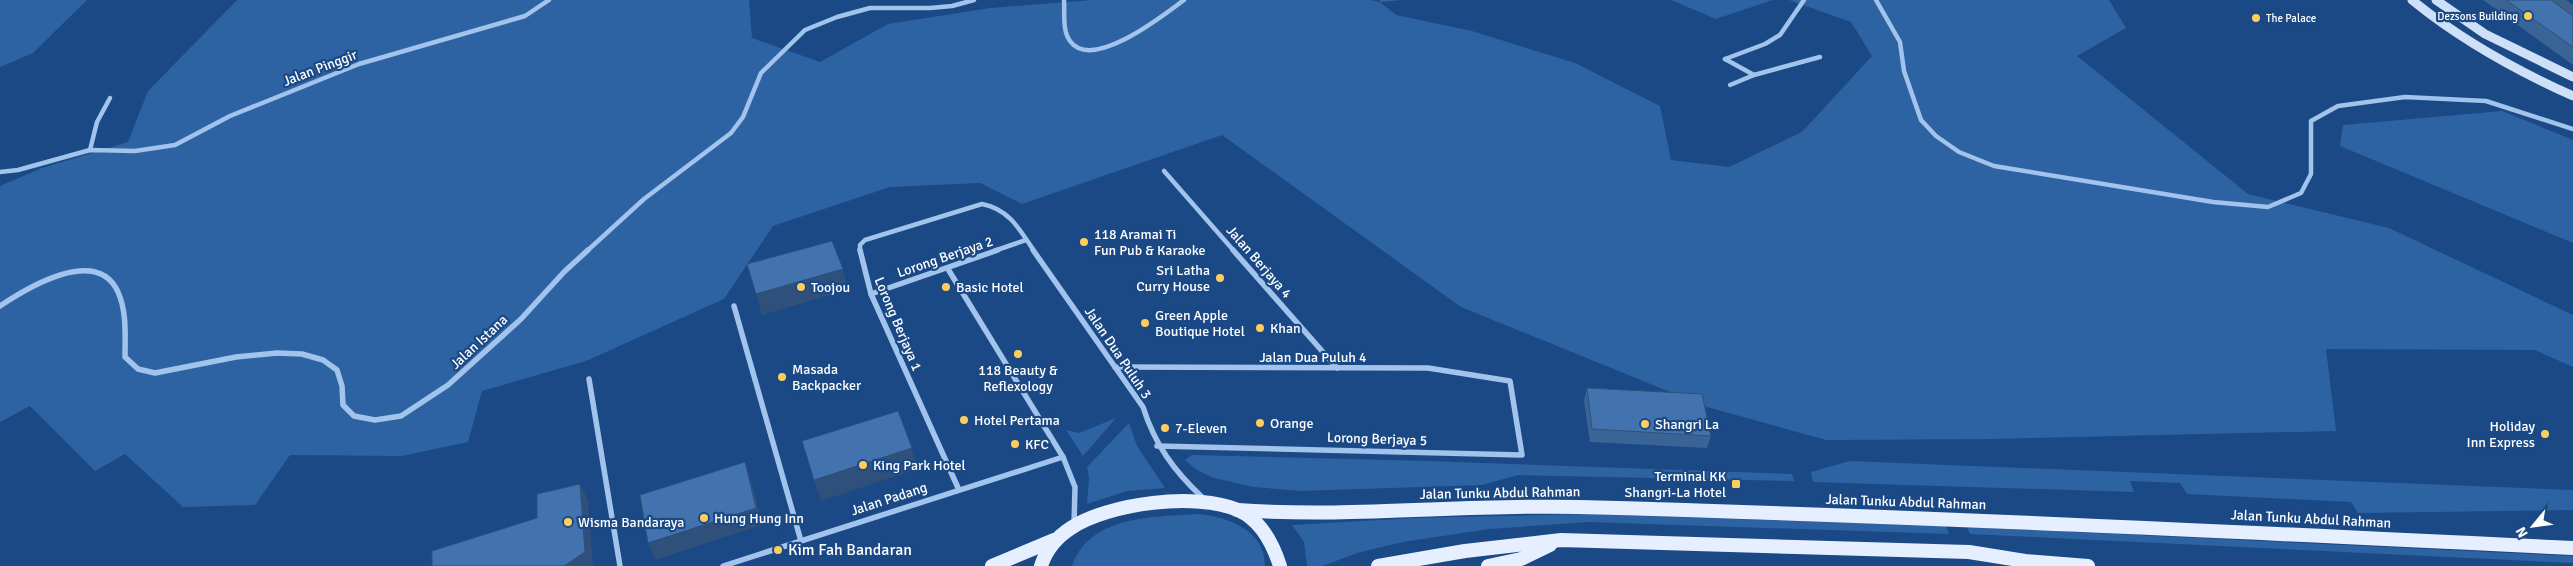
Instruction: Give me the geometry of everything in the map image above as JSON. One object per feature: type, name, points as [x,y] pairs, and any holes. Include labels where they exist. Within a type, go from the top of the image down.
[{"type":"main road","points":[[2412,0],[2460,36],[2499,61],[2573,96]]},
{"type":"main road","points":[[2436,0],[2464,22],[2488,36],[2573,77]]},
{"type":"main road","points":[[1041,566],[1048,551],[1059,538],[1074,525],[1090,518],[1139,506],[1207,502],[1237,510],[1262,529],[1273,544],[1280,566]]},
{"type":"main road","name":"Jalan Tunku Abdul Rahman","points":[[1237,510],[1292,514],[1575,507],[2111,526],[2573,548]]},
{"type":"main road","points":[[992,566],[1059,538]]},
{"type":"main road","points":[[1488,566],[1521,558],[1562,540]]},
{"type":"main road","points":[[1378,566],[1465,551],[1562,540],[1969,552],[2088,566]]},
{"type":"street","name":"Jalan Pinggir","points":[[0,172],[18,170],[90,150],[135,151],[175,145],[230,116],[359,64],[526,16],[549,0]]},
{"type":"street","name":"Jalan Istana","points":[[0,306],[21,292],[54,276],[81,270],[97,272],[114,285],[121,304],[125,356],[138,369],[155,373],[236,357],[277,353],[302,354],[323,360],[337,370],[342,386],[343,405],[354,416],[375,420],[401,416],[448,385],[521,319],[564,272],[644,199],[731,132],[743,117],[761,73],[805,30],[837,17],[870,8],[930,8],[952,6],[974,0]]},
{"type":"street","points":[[1064,0],[1068,37],[1073,45],[1084,49],[1099,49],[1118,44],[1154,23],[1184,0]]},
{"type":"street","points":[[1754,75],[1725,59],[1766,44],[1780,35],[1804,0]]},
{"type":"street","points":[[1876,0],[1900,42],[1904,71],[1921,120],[1936,136],[1959,152],[1994,166],[2213,202],[2268,207],[2301,193],[2311,174],[2311,121],[2324,112],[2338,106],[2370,100],[2405,97],[2486,101],[2573,129]]},
{"type":"street","points":[[1730,85],[1754,75],[1820,57]]},
{"type":"street","points":[[90,150],[97,122],[110,98]]},
{"type":"street","name":"Jalan Berjaya 4","points":[[1164,171],[1337,368]]},
{"type":"street","name":"Lorong Berjaya 1","points":[[958,490],[871,294],[860,253],[860,245],[865,240],[971,206],[982,204],[994,206],[1010,216]]},
{"type":"street","name":"Jalan Dua Puluh 3","points":[[1010,216],[1142,407],[1157,446],[1164,458],[1207,502]]},
{"type":"street","name":"Lorong Berjaya 2","points":[[871,294],[948,269],[1026,240]]},
{"type":"street","points":[[948,269],[1063,457],[1075,487],[1074,525]]},
{"type":"street","points":[[734,306],[801,541]]},
{"type":"street","name":"Jalan Dua Puluh 4","points":[[1116,367],[1428,368],[1510,381]]},
{"type":"street","points":[[590,379],[620,566]]},
{"type":"street","name":"Lorong Berjaya 5","points":[[1157,446],[1522,455],[1510,381]]},
{"type":"street","name":"Jalan Padang","points":[[723,566],[1063,457]]},
{"type":"street","points":[[2026,560],[2040,566]]},
{"type":"shaded area","points":[[0,0],[87,0],[33,53],[0,67]]},
{"type":"shaded area","points":[[237,0],[749,0],[752,38],[820,62],[888,24],[990,8],[1093,0],[1370,0],[1380,2],[1396,15],[1472,31],[1575,63],[1660,106],[1671,160],[1729,167],[1802,132],[1872,56],[1851,22],[1789,0],[2109,0],[2126,28],[2077,56],[2248,194],[2389,228],[2573,315],[2573,367],[2535,350],[2326,349],[2336,431],[1994,439],[1826,440],[1707,407],[1461,307],[1222,135],[1022,204],[980,183],[890,187],[773,226],[724,299],[586,361],[482,391],[468,442],[402,456],[290,455],[255,505],[183,507],[125,454],[95,471],[30,406],[0,422],[0,186],[42,168],[128,142],[148,91]]},
{"type":"shaded area","points":[[1671,0],[1773,0],[1716,19]]},
{"type":"shaded area","points":[[2502,111],[2573,140],[2573,243],[2340,146],[2343,125]]},
{"type":"shaded area","points":[[1116,418],[1083,456],[1066,430],[1079,433]]},
{"type":"shaded area","points":[[1129,423],[1137,446],[1165,488],[1127,491],[1087,504],[1089,477],[1087,467]]},
{"type":"shaded area","points":[[1192,455],[1792,474],[1794,481],[1518,475],[1482,485],[1300,491],[1254,487],[1214,478],[1197,470],[1185,460]]},
{"type":"shaded area","points":[[1850,461],[2573,490],[2573,510],[2358,513],[2351,502],[2187,494],[2180,483],[2130,481],[2134,492],[1813,482],[1811,472]]},
{"type":"shaded area","points":[[1198,514],[1221,518],[1243,528],[1259,543],[1265,566],[1072,566],[1081,549],[1093,537],[1108,528],[1143,518]]},
{"type":"shaded area","points":[[1587,514],[1946,526],[1949,534],[1588,522],[1489,529],[1403,542],[1357,553],[1323,566],[1307,566],[1304,542],[1292,525],[1415,518]]},
{"type":"shaded area","points":[[1967,527],[2573,556],[2573,563],[1970,534]]},
{"type":"building","points":[[2506,0],[2551,0],[2573,16],[2573,47]]},
{"type":"building","points":[[832,241],[843,269],[756,294],[747,264]]},
{"type":"building","name":"Shangri La","points":[[1587,388],[1702,394],[1711,436],[1592,429]]},
{"type":"building","points":[[898,411],[912,448],[814,480],[802,441]]},
{"type":"building","name":"Hung Hung Inn","points":[[745,462],[756,508],[648,543],[640,495]]},
{"type":"building","points":[[580,484],[585,552],[564,566],[432,566],[432,551],[537,518],[537,494]]},
{"type":"waterway","points":[[2555,0],[2573,14]]},
{"type":"place","name":"Dezsons Building","points":[[2528,16]]},
{"type":"place","name":"The Palace","points":[[2256,18]]},
{"type":"place","name":"118 Aramai Ti Fun Pub & Karaoke","points":[[1084,242]]},
{"type":"place","name":"Sri Latha Curry House","points":[[1220,278]]},
{"type":"place","name":"Toojou","points":[[801,287]]},
{"type":"place","name":"Basic Hotel","points":[[946,287]]},
{"type":"place","name":"Green Apple Boutique Hotel","points":[[1145,323]]},
{"type":"place","name":"Khan","points":[[1260,328]]},
{"type":"place","name":"118 Beauty & Reflexology","points":[[1018,354]]},
{"type":"place","name":"Masada Backpacker","points":[[782,377]]},
{"type":"place","name":"Hotel Pertama","points":[[964,420]]},
{"type":"place","name":"Orange","points":[[1260,423]]},
{"type":"place","name":"Shangri La","points":[[1645,424]]},
{"type":"place","name":"7-Eleven","points":[[1165,428]]},
{"type":"place","name":"Holiday Inn Express","points":[[2545,434]]},
{"type":"place","name":"KFC","points":[[1015,444]]},
{"type":"place","name":"King Park Hotel","points":[[863,465]]},
{"type":"place","name":"Terminal KK Shangri-La Hotel","points":[[1736,484]]},
{"type":"place","name":"Hung Hung Inn","points":[[704,518]]},
{"type":"place","name":"Wisma Bandaraya","points":[[568,522]]},
{"type":"place","name":"Kim Fah Bandaran","points":[[778,550]]}]
